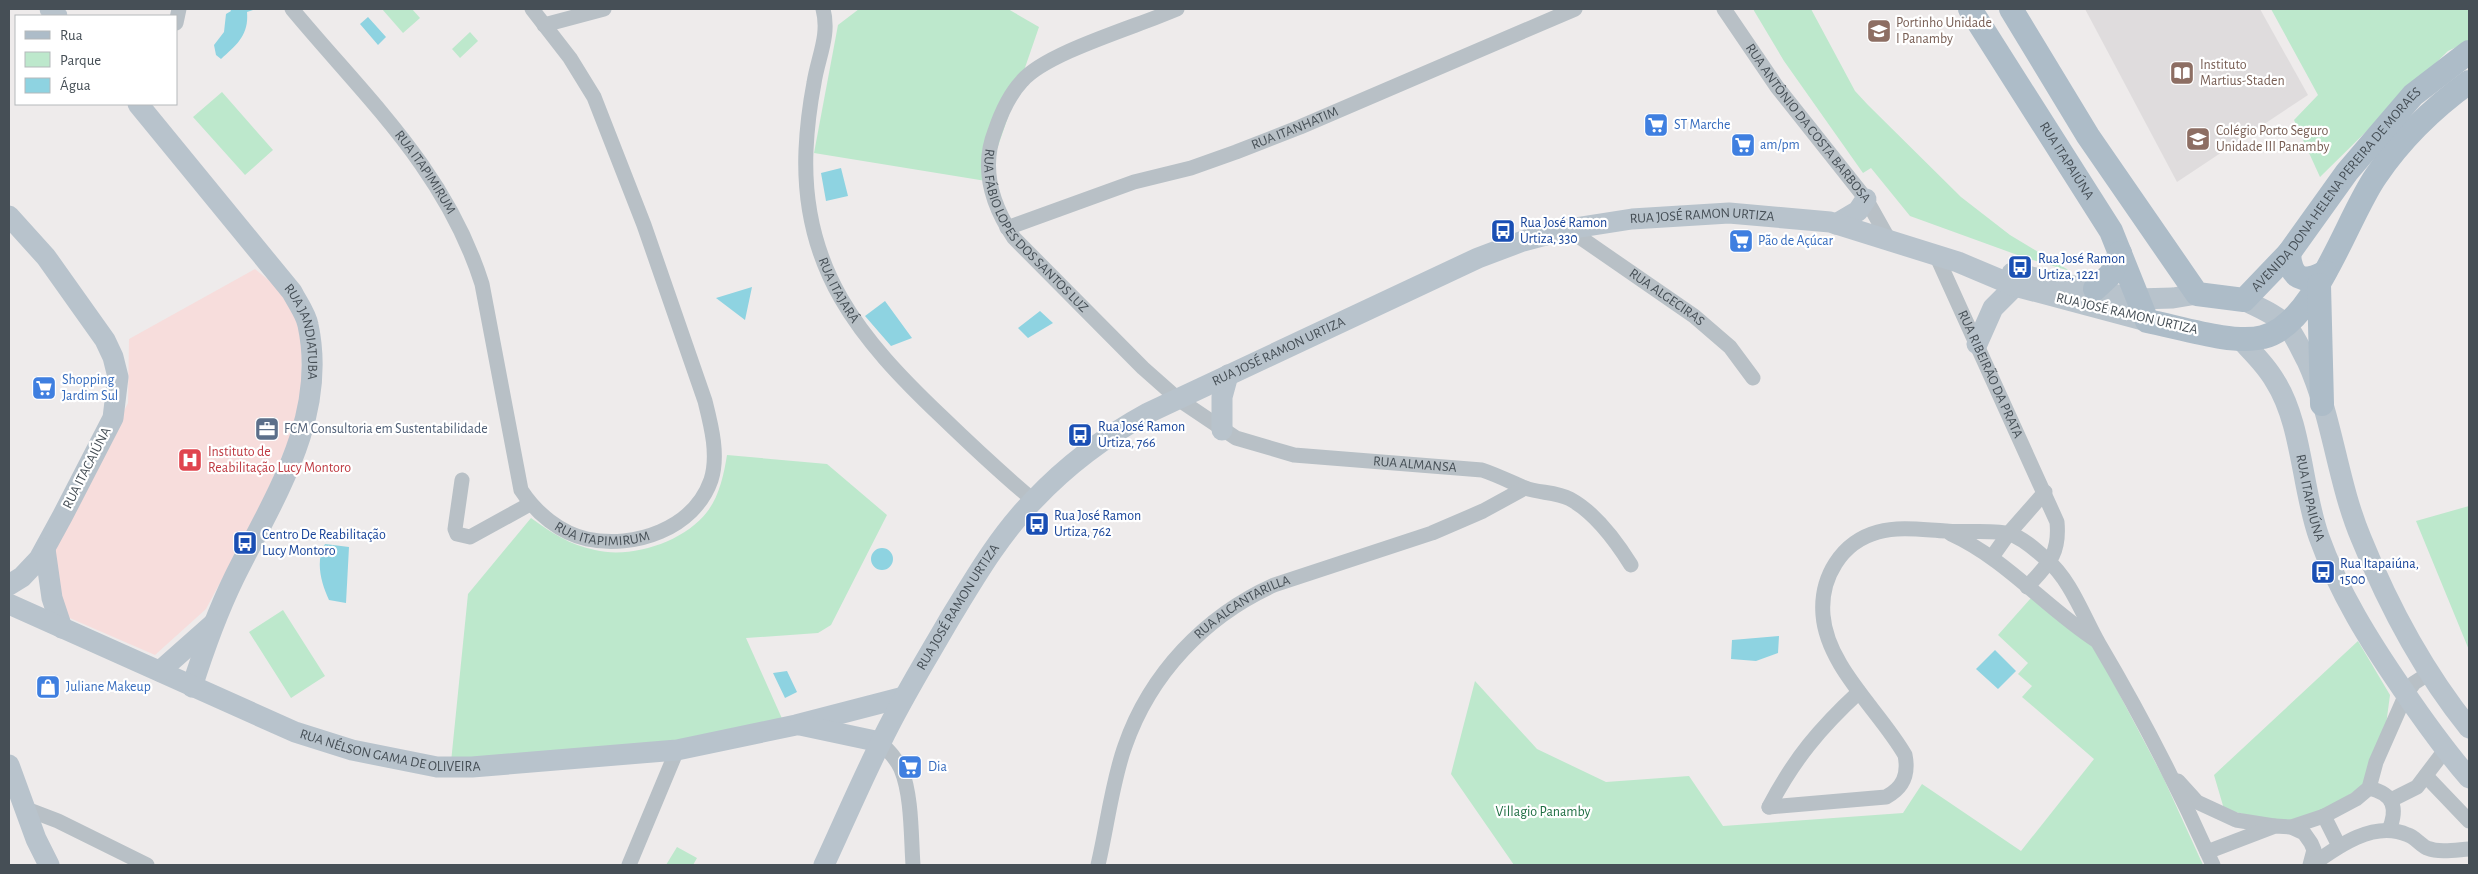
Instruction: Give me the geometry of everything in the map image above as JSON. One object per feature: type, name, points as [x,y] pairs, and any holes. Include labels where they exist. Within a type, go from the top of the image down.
[{"type":"main road","name":"RUA ITAPAIÚNA","points":[[1970,9],[2111,231],[2147,321]]},
{"type":"main road","points":[[2011,9],[2088,136],[2197,294]]},
{"type":"main road","name":"AVENIDA DONA HELENA PEREIRA DE MORAES","points":[[2197,294],[2244,300],[2289,253],[2346,172],[2387,124],[2413,96],[2469,52]]},
{"type":"main road","name":"AVENIDA DONA HELENA PEREIRA DE MORAES","points":[[2241,340],[2267,336],[2286,324],[2305,306],[2322,279],[2375,176],[2410,134],[2445,99],[2469,82]]},
{"type":"main road","name":"RUA JANDIATUBA","points":[[145,107],[292,292],[308,324],[312,356],[311,394],[300,443],[213,624],[192,687]]},
{"type":"main road","points":[[2066,161],[2080,156],[2087,146],[2088,136]]},
{"type":"main road","points":[[1836,224],[1858,211],[1866,199]]},
{"type":"main road","name":"RUA JOSÉ RAMON URTIZA","points":[[824,865],[880,742],[904,697],[966,592],[1001,540],[1033,500],[1075,461],[1120,429],[1178,399],[1478,258],[1523,241],[1568,229],[1632,219],[1729,213],[1836,224],[1958,262],[2015,286],[2147,321],[2241,340]]},
{"type":"main road","name":"RUA ITACAIÚNA","points":[[9,216],[46,257],[105,340],[113,357],[118,377],[113,418],[45,549],[31,569],[9,585]]},
{"type":"main road","points":[[2095,288],[2111,274],[2120,253]]},
{"type":"main road","points":[[2289,253],[2289,266],[2294,273],[2301,278],[2322,279],[2322,404]]},
{"type":"main road","name":"RUA JOSÉ RAMON URTIZA","points":[[1958,262],[2095,288],[2137,299],[2197,294]]},
{"type":"main road","points":[[1977,344],[1994,308],[2015,286]]},
{"type":"main road","points":[[2244,300],[2286,324],[2306,359],[2322,404],[2360,536],[2395,612],[2449,703],[2469,728]]},
{"type":"main road","name":"RUA ITAPAIÚNA","points":[[2241,340],[2264,364],[2276,382],[2294,433],[2312,513],[2331,566],[2366,637],[2445,750],[2469,778]]},
{"type":"main road","points":[[1222,430],[1222,397],[1228,375]]},
{"type":"main road","points":[[45,549],[52,598],[62,628]]},
{"type":"main road","name":"RUA NÉLSON GAMA DE OLIVEIRA","points":[[11,611],[62,628],[295,732],[352,750],[437,767],[482,767],[678,750],[796,724],[904,697]]},
{"type":"main road","name":"RUA JANDIATUBA","points":[[160,671],[213,624]]},
{"type":"main road","name":"RUA NÉLSON GAMA DE OLIVEIRA","points":[[796,724],[880,742]]},
{"type":"main road","points":[[9,765],[24,808],[49,865]]},
{"type":"street","name":"RUA ITAPIMIRUM","points":[[292,9],[415,152],[435,182],[469,247],[482,284],[502,386],[514,464],[521,490],[530,504],[541,515],[561,528],[585,539],[606,542],[647,536],[671,528],[702,499],[711,478],[714,448],[711,424],[702,392],[608,129],[594,97],[570,58],[532,9]]},
{"type":"street","points":[[544,25],[604,9]]},
{"type":"street","name":"RUA ITAJARÁ","points":[[823,9],[825,17],[825,43],[814,81],[806,149],[806,189],[822,259],[854,321],[887,363],[998,471],[1033,500]]},
{"type":"street","name":"RUA FÁBIO LOPES DOS SANTOS LUZ","points":[[1177,9],[1075,50],[1045,64],[1022,79],[998,120],[988,158],[989,186],[1007,228],[1050,276],[1178,399]]},
{"type":"street","name":"RUA ITANHATIM","points":[[1007,228],[1134,182],[1191,168],[1236,152],[1322,118],[1575,9]]},
{"type":"street","name":"RUA ANTÔNIO DA COSTA BARBOSA","points":[[1724,9],[1777,87],[1866,199],[1890,240]]},
{"type":"street","name":"RUA ALGECIRAS","points":[[1568,229],[1694,316],[1730,347],[1753,378]]},
{"type":"street","name":"RUA RIBEIRÃO DA PRATA","points":[[1936,255],[2057,522],[2058,544],[2050,562]]},
{"type":"street","name":"RUA ALMANSA","points":[[1178,399],[1222,430],[1244,440],[1294,455],[1482,470],[1510,480],[1525,488],[1570,499],[1590,514],[1607,531],[1631,565]]},
{"type":"street","points":[[462,480],[455,529],[461,537],[470,537],[530,504]]},
{"type":"street","name":"RUA ALCANTARILLA","points":[[1098,865],[1124,747],[1136,718],[1151,690],[1175,657],[1206,628],[1251,596],[1274,585],[1432,533],[1483,511],[1525,488]]},
{"type":"street","points":[[1992,557],[2009,533],[2045,492]]},
{"type":"street","points":[[1859,692],[1826,723],[1803,752],[1769,807],[1886,797],[1895,792],[1904,782],[1908,768],[1905,755],[1859,692],[1830,644],[1823,616],[1822,594],[1829,572],[1841,556],[1859,540],[1879,532],[1910,528],[1947,532],[2009,533],[2024,541],[2050,562],[2074,596],[2122,682],[2210,859],[2283,827],[2324,816],[2356,799],[2369,788],[2376,762],[2406,694],[2414,683],[2431,672]]},
{"type":"street","points":[[1947,532],[1978,547],[1992,557],[2063,618],[2098,642]]},
{"type":"street","points":[[2027,586],[2050,562]]},
{"type":"street","points":[[880,742],[889,751],[902,770],[907,797],[913,865]]},
{"type":"street","points":[[629,865],[678,750]]},
{"type":"street","points":[[2391,800],[2417,787],[2445,750]]},
{"type":"street","points":[[2168,772],[2197,802],[2236,820],[2283,827],[2304,833],[2314,850],[2311,865]]},
{"type":"street","points":[[2426,776],[2469,821]]},
{"type":"street","points":[[2369,788],[2381,791],[2391,800],[2394,817],[2389,830]]},
{"type":"street","points":[[24,808],[58,821],[146,865]]},
{"type":"street","points":[[2324,816],[2339,846]]},
{"type":"street","points":[[2311,865],[2339,846],[2368,833],[2389,830],[2408,835],[2426,848],[2441,851],[2469,849]]},
{"type":"shaded area","name":"Colégio Porto Seguro Unidade III Panamby","points":[[2085,9],[2260,9],[2308,95],[2177,182]]},
{"type":"shaded area","name":"Instituto de Reabilitação Lucy Montoro","points":[[255,269],[288,296],[302,324],[301,411],[260,508],[206,609],[155,655],[65,616],[54,550],[128,403],[129,339]]},
{"type":"green space","points":[[382,9],[412,9],[420,18],[403,33]]},
{"type":"green space","points":[[859,9],[1008,9],[1039,27],[986,181],[814,153],[838,25]]},
{"type":"green space","points":[[1753,9],[1811,9],[1855,91],[1868,105],[1961,197],[2010,235],[2070,271],[2023,257],[1910,216],[1871,168],[1863,173],[1784,61]]},
{"type":"green space","points":[[2271,9],[2469,9],[2469,41],[2448,51],[2320,177],[2294,120],[2318,95]]},
{"type":"green space","points":[[470,32],[478,41],[460,58],[452,49]]},
{"type":"green space","points":[[222,92],[273,150],[245,175],[193,117]]},
{"type":"green space","points":[[727,455],[827,464],[887,515],[831,625],[818,633],[746,638],[784,723],[695,741],[451,762],[468,594],[531,518],[562,538],[595,550],[624,552],[656,546],[685,532],[707,512],[718,492]]},
{"type":"green space","points":[[2469,506],[2469,650],[2416,521]]},
{"type":"green space","name":"Villagio Panamby","points":[[2031,598],[2095,648],[2163,777],[2203,865],[1514,865],[1451,774],[1475,681],[1537,749],[1606,782],[1689,776],[1723,826],[1903,813],[1922,784],[2021,851],[2094,759],[2022,697],[2032,686],[2018,674],[2028,663],[1998,635]]},
{"type":"green space","points":[[283,610],[325,676],[291,698],[249,632]]},
{"type":"green space","points":[[2358,641],[2390,695],[2386,725],[2364,785],[2323,812],[2277,823],[2224,809],[2214,775]]},
{"type":"green space","points":[[677,847],[697,858],[693,865],[666,865]]},
{"type":"water","points":[[230,9],[253,10],[247,12],[246,27],[241,39],[221,59],[216,55],[214,45],[224,32],[226,14],[231,11]]},
{"type":"water","points":[[368,17],[386,37],[378,45],[360,24]]},
{"type":"water","points":[[841,168],[848,196],[826,201],[821,173]]},
{"type":"water","points":[[752,287],[745,320],[716,298]]},
{"type":"water","points":[[885,301],[912,338],[891,346],[865,316]]},
{"type":"water","points":[[1040,311],[1053,323],[1028,338],[1018,328]]},
{"type":"water","points":[[325,544],[349,547],[346,603],[329,600],[324,586],[320,572],[320,558]]},
{"type":"water","points":[[882,548],[890,551],[893,559],[890,567],[882,570],[874,567],[871,559],[874,551]]},
{"type":"water","points":[[1779,636],[1778,653],[1756,661],[1731,659],[1732,640]]},
{"type":"water","points":[[1995,650],[2016,671],[1998,689],[1976,669]]},
{"type":"water","points":[[787,671],[797,692],[785,698],[773,673]]},
{"type":"place","name":"Portinho Unidade I Panamby","points":[[1879,31]]},
{"type":"place","name":"Instituto Martius-Staden","points":[[2182,73]]},
{"type":"place","name":"ST Marche","points":[[1656,125]]},
{"type":"place","name":"Colégio Porto Seguro Unidade III Panamby","points":[[2198,139]]},
{"type":"place","name":"am/pm","points":[[1743,145]]},
{"type":"place","name":"Rua José Ramon Urtiza, 330","points":[[1503,231]]},
{"type":"place","name":"Pão de Açúcar","points":[[1741,241]]},
{"type":"place","name":"Rua José Ramon Urtiza, 1221","points":[[2020,267]]},
{"type":"place","name":"Shopping Jardim Sul","points":[[44,388]]},
{"type":"place","name":"FCM Consultoria em Sustentabilidade","points":[[267,429]]},
{"type":"place","name":"Rua José Ramon Urtiza, 766","points":[[1080,435]]},
{"type":"place","name":"Instituto de Reabilitação Lucy Montoro","points":[[190,460]]},
{"type":"place","name":"Rua José Ramon Urtiza, 762","points":[[1037,524]]},
{"type":"place","name":"Centro De Reabilitação Lucy Montoro","points":[[245,543]]},
{"type":"place","name":"Rua Itapaiúna, 1500","points":[[2323,572]]},
{"type":"place","name":"Juliane Makeup","points":[[48,687]]},
{"type":"place","name":"Dia","points":[[910,767]]}]
